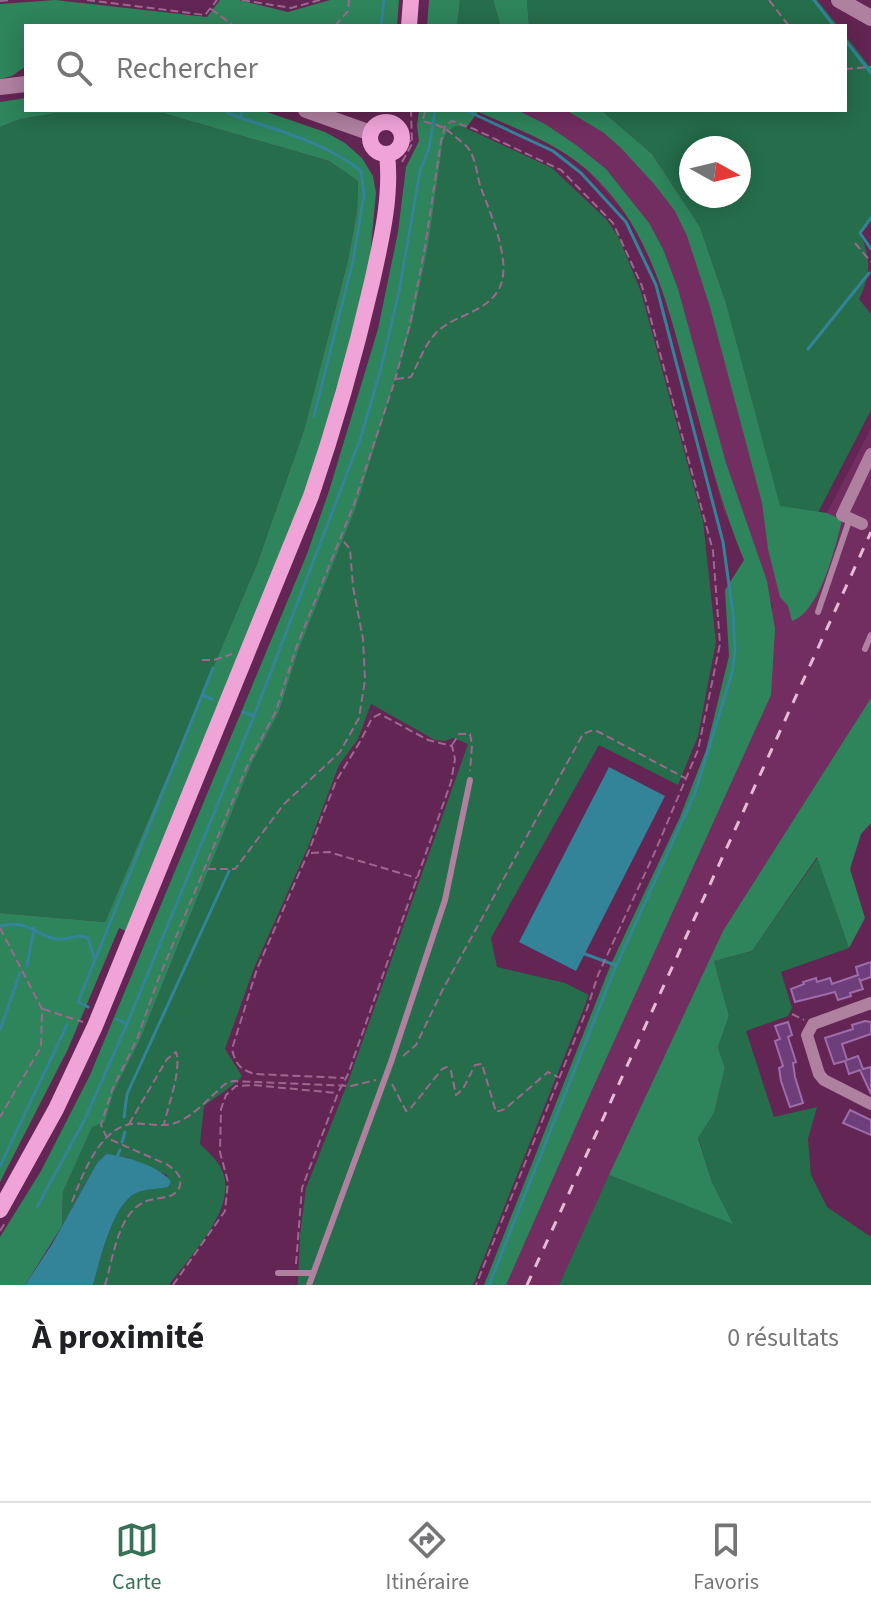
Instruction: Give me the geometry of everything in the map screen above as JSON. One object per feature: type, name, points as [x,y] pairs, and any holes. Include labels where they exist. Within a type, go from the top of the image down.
[{"type":"main road","points":[[409,24],[411,0]]},
{"type":"main road","points":[[396,116],[408,140],[387,154],[379,152],[372,145],[371,133],[379,123],[396,116]]},
{"type":"main road","points":[[0,1210],[56,1109],[95,1026],[311,496],[361,331],[384,224],[388,187],[387,154]]},
{"type":"street","points":[[839,0],[871,18]]},
{"type":"street","points":[[0,87],[24,84]]},
{"type":"street","points":[[312,112],[371,133]]},
{"type":"street","points":[[862,524],[842,515],[871,454]]},
{"type":"street","points":[[871,1003],[813,1024],[807,1035],[819,1074],[824,1080],[871,1104]]},
{"type":"lane","points":[[818,612],[850,518]]},
{"type":"lane","points":[[865,649],[871,635]]},
{"type":"lane","points":[[309,1285],[391,1062],[445,900],[470,780]]},
{"type":"lane","points":[[278,1273],[313,1273]]},
{"type":"path","points":[[0,1],[12,0]]},
{"type":"path","points":[[87,0],[205,15],[217,0]]},
{"type":"path","points":[[242,0],[291,8],[320,0]]},
{"type":"path","points":[[280,0],[280,6]]},
{"type":"path","points":[[337,24],[348,11],[349,0]]},
{"type":"path","points":[[769,0],[787,24]]},
{"type":"path","points":[[211,9],[231,24]]},
{"type":"path","points":[[847,69],[871,67]]},
{"type":"path","points":[[395,380],[411,377],[436,333],[480,308],[498,291],[501,283],[500,244],[479,183],[479,173],[463,143],[457,141],[445,126],[423,119],[424,112]]},
{"type":"path","points":[[105,1285],[122,1228],[131,1212],[147,1201],[175,1194],[181,1179],[168,1165],[107,1138],[101,1125],[105,1109],[137,1039],[158,980],[207,869],[248,764],[276,711],[296,648],[354,504],[410,324],[445,126],[452,121],[561,170],[613,223],[642,286],[707,520],[718,598],[719,654],[698,750],[598,975],[476,1285]]},
{"type":"path","points":[[855,243],[871,262]]},
{"type":"path","points":[[207,869],[235,869],[284,804],[340,752],[359,718],[365,680],[363,639],[353,587],[350,549],[341,537]]},
{"type":"path","points":[[202,660],[214,660],[251,647]]},
{"type":"path","points":[[344,1078],[255,1074],[245,1071],[235,1061],[232,1049],[257,969],[336,781],[372,718],[380,714],[428,740],[452,746]]},
{"type":"path","points":[[391,1062],[416,1045],[442,991],[583,734],[593,730],[599,732],[686,778]]},
{"type":"path","points":[[295,1273],[302,1188],[348,1074],[418,878],[451,782],[455,759],[452,746],[459,734],[470,734],[470,780]]},
{"type":"path","points":[[308,853],[329,852],[418,878]]},
{"type":"path","points":[[0,1117],[41,1047],[42,1009],[1,930]]},
{"type":"path","points":[[42,1009],[95,1026]]},
{"type":"path","points":[[129,1124],[167,1059],[176,1052],[177,1064],[164,1125]]},
{"type":"path","points":[[72,1202],[87,1167],[114,1131],[129,1124],[164,1125],[182,1120],[225,1084],[233,1081],[351,1086],[386,1076],[406,1111],[436,1073],[447,1067],[451,1071],[456,1095],[463,1089],[475,1065],[482,1064],[496,1112],[505,1109],[548,1072],[559,1077]]},
{"type":"path","points":[[173,1285],[225,1211],[228,1182],[220,1152],[221,1109],[226,1095],[236,1086],[253,1085],[338,1093]]},
{"type":"shaded area","points":[[479,112],[603,112],[652,154],[822,548],[827,513],[871,428],[871,746],[676,1032],[559,1285],[496,1285],[773,606],[724,512],[662,285],[630,219],[586,169],[555,146]]},
{"type":"green space","points":[[55,0],[207,17],[220,0],[239,0],[288,12],[330,0],[399,0],[397,24],[24,24],[24,67],[12,76],[0,79],[0,4]]},
{"type":"green space","points":[[429,0],[460,0],[457,24],[427,24]]},
{"type":"green space","points":[[460,0],[493,0],[500,24],[457,24]]},
{"type":"green space","points":[[493,0],[527,0],[529,24],[500,24]]},
{"type":"green space","points":[[527,0],[817,0],[836,24],[529,24]]},
{"type":"green space","points":[[847,38],[871,68],[871,218],[860,233],[868,266],[859,299],[871,314],[871,410],[810,528],[780,507],[726,303],[700,227],[688,208],[751,208],[751,136],[679,136],[679,195],[652,154],[603,112],[847,112]]},
{"type":"green space","points":[[24,98],[24,112],[267,112],[325,132],[345,143],[362,158],[373,176],[376,193],[370,257],[355,324],[316,459],[291,529],[128,932],[119,928],[68,1049],[0,1182],[0,913],[105,922],[257,564],[304,430],[348,260],[357,211],[358,181],[329,161],[163,113],[57,113],[20,119],[0,127],[0,102]]},
{"type":"green space","points":[[419,112],[478,112],[466,128],[456,126],[447,132],[443,141],[428,247],[412,324],[357,505],[299,649],[279,712],[251,765],[140,1040],[114,1091],[105,1122],[92,1127],[63,1192],[62,1226],[25,1285],[0,1285],[0,1237],[41,1171],[90,1075],[307,554],[378,329],[398,232],[406,167],[419,141]]},
{"type":"green space","points":[[478,112],[521,112],[576,145],[606,169],[649,223],[663,249],[678,289],[726,463],[767,581],[775,629],[771,695],[506,1285],[484,1285],[611,964],[680,817],[706,750],[729,656],[725,590],[744,560],[713,471],[663,293],[640,239],[626,214],[586,169],[534,136]]},
{"type":"green space","points":[[569,112],[603,112],[652,154],[679,195],[679,208],[688,208],[700,227],[726,303],[780,506],[827,513],[842,520],[819,592],[802,615],[792,621],[788,606],[780,597],[768,549],[762,503],[710,307],[687,236],[675,211],[621,148],[604,133]]},
{"type":"green space","points":[[57,113],[163,113],[329,161],[358,181],[357,211],[348,260],[304,430],[257,564],[105,922],[0,913],[0,127],[20,119]]},
{"type":"green space","points":[[456,126],[552,168],[607,220],[619,238],[641,292],[703,521],[716,642],[698,736],[678,785],[599,745],[491,938],[497,967],[565,983],[589,995],[473,1285],[298,1285],[306,1188],[348,1082],[468,744],[453,738],[435,740],[371,704],[358,739],[339,765],[308,847],[254,968],[225,1049],[242,1076],[204,1106],[200,1144],[218,1163],[225,1178],[220,1211],[201,1243],[169,1285],[93,1285],[108,1234],[120,1209],[136,1193],[167,1187],[167,1175],[128,1158],[106,1154],[97,1163],[62,1226],[63,1192],[92,1126],[105,1122],[114,1091],[140,1040],[251,765],[279,712],[299,649],[357,505],[412,324],[428,247],[443,141],[447,132]]},
{"type":"green space","points":[[871,698],[871,823],[861,834],[850,869],[865,918],[849,948],[817,857],[752,951],[714,961],[729,1016],[718,1047],[725,1068],[714,1113],[698,1138],[712,1182],[733,1224],[609,1175],[723,931]]},
{"type":"green space","points":[[818,857],[849,948],[781,972],[792,1008],[788,1016],[746,1031],[774,1117],[817,1107],[808,1139],[811,1175],[827,1207],[871,1237],[871,1285],[559,1285],[609,1175],[732,1223],[712,1182],[698,1137],[714,1113],[725,1068],[718,1047],[729,1016],[714,961],[752,951]]},
{"type":"water","points":[[609,767],[665,796],[576,971],[519,942]]},
{"type":"water","points":[[106,1154],[132,1159],[151,1167],[171,1182],[168,1187],[136,1193],[120,1209],[108,1234],[93,1285],[25,1285],[52,1244],[97,1163]]},
{"type":"building","points":[[871,962],[871,977],[860,981],[863,989],[838,1000],[835,992],[795,1002],[791,989],[816,978],[817,982],[830,978],[832,984],[858,975],[856,967]]},
{"type":"building","points":[[788,1022],[792,1035],[788,1037],[796,1062],[793,1063],[795,1077],[803,1103],[790,1107],[781,1081],[779,1068],[783,1066],[775,1041],[780,1039],[775,1026]]},
{"type":"building","points":[[871,1022],[871,1034],[842,1044],[847,1060],[858,1056],[863,1069],[871,1067],[871,1094],[860,1070],[849,1074],[845,1061],[834,1064],[825,1038],[853,1029],[852,1025]]},
{"type":"building","points":[[850,1110],[871,1120],[871,1135],[843,1123]]},
{"type":"waterway","points":[[381,24],[384,0]]},
{"type":"waterway","points":[[814,0],[832,24]]},
{"type":"waterway","points":[[847,43],[871,73]]},
{"type":"waterway","points":[[228,112],[241,118]]},
{"type":"waterway","points":[[242,112],[241,118],[319,146],[361,171],[364,194],[353,261],[314,416]]},
{"type":"waterway","points":[[37,1207],[84,1121],[127,1024],[254,716],[361,437],[399,292],[420,171],[429,148],[435,112]]},
{"type":"waterway","points":[[469,112],[553,151],[581,173],[626,222],[656,285],[723,542],[735,651],[732,673],[695,793],[616,966],[489,1285]]},
{"type":"waterway","points":[[871,218],[860,233],[871,249]]},
{"type":"waterway","points":[[808,349],[869,273]]},
{"type":"waterway","points":[[88,1007],[78,1002],[213,668]]},
{"type":"waterway","points":[[202,695],[212,699]]},
{"type":"waterway","points":[[243,712],[254,716]]},
{"type":"waterway","points":[[124,1117],[127,1094],[229,871]]},
{"type":"waterway","points":[[0,926],[17,924],[56,939],[88,938],[95,960]]},
{"type":"waterway","points":[[27,966],[34,928]]},
{"type":"waterway","points":[[585,954],[615,965]]},
{"type":"waterway","points":[[0,1030],[20,973]]},
{"type":"waterway","points":[[117,1019],[127,1024]]},
{"type":"waterway","points":[[0,1166],[67,1025]]},
{"type":"waterway","points":[[122,1142],[125,1132]]},
{"type":"waterway","points":[[118,1155],[120,1150]]},
{"type":"railway","points":[[527,1285],[871,532]]}]
